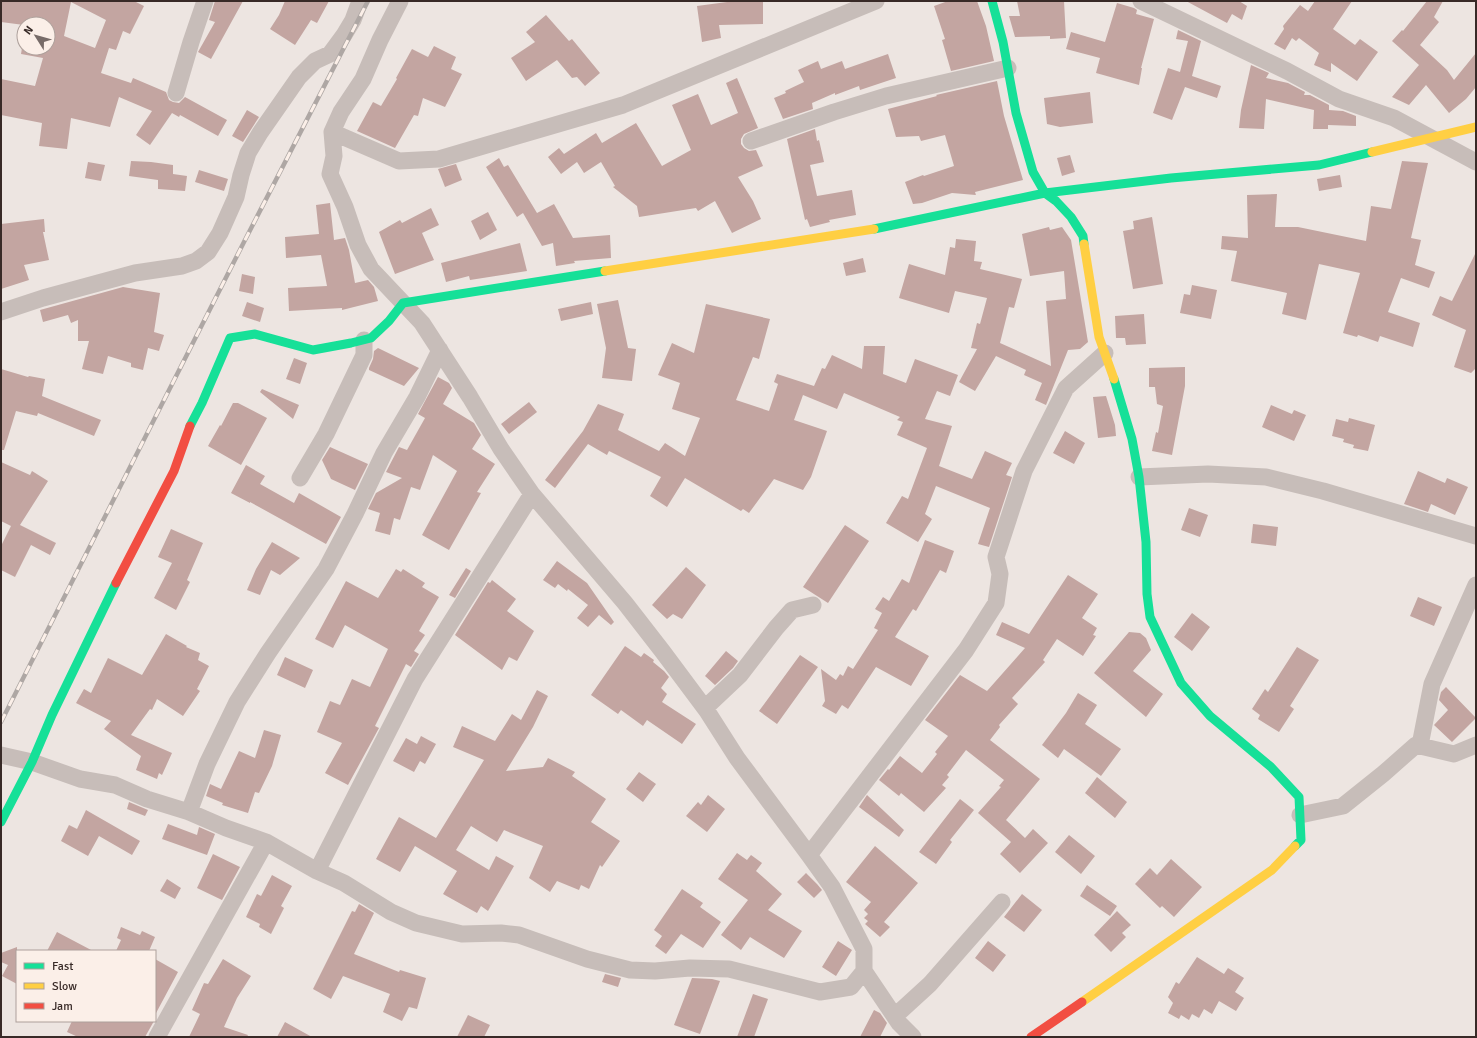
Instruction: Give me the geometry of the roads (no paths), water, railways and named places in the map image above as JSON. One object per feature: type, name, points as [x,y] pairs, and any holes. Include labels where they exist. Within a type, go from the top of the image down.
[{"type":"street","points":[[176,92],[190,42],[205,1]]},
{"type":"street","points":[[1,312],[43,298],[135,272],[182,266],[196,261],[208,252],[220,233],[233,204],[236,197],[240,175],[248,153],[260,133],[299,77],[315,61],[330,54],[353,20],[360,1]]},
{"type":"street","points":[[400,1],[380,40],[363,80],[341,112],[332,132],[334,156],[330,174],[345,207],[358,245],[371,269],[422,323],[501,449],[532,494],[624,603],[705,708],[737,758],[809,855],[832,888],[864,949],[864,971],[899,1023],[913,1037]]},
{"type":"street","points":[[332,132],[399,161],[439,159],[623,105],[876,1]]},
{"type":"street","points":[[992,1],[1003,42],[1016,113],[1033,172],[1045,193],[1056,201],[1071,217],[1083,236],[1099,337],[1132,439],[1139,477],[1146,542],[1147,594],[1150,617],[1181,683],[1205,710],[1271,767],[1300,797],[1301,840],[1272,870],[1031,1037]]},
{"type":"street","points":[[1141,1],[1339,99],[1394,118],[1476,162]]},
{"type":"street","points":[[751,141],[834,112],[886,96],[1008,68]]},
{"type":"street","points":[[1,822],[32,762],[52,715],[105,605],[174,471],[187,433],[202,403],[230,338],[255,334],[312,350],[371,338],[389,321],[403,303],[783,243],[856,233],[1045,193],[1171,178],[1319,166],[1476,127]]},
{"type":"street","points":[[300,478],[326,434],[364,355],[364,340]]},
{"type":"street","points":[[189,812],[207,764],[237,702],[268,653],[326,569],[355,514],[384,453],[417,397],[440,350]]},
{"type":"street","points":[[809,855],[966,650],[996,603],[1000,574],[996,557],[1024,471],[1066,388],[1105,353]]},
{"type":"street","points":[[1139,477],[1208,474],[1266,477],[1323,491],[1476,536]]},
{"type":"street","points":[[317,871],[415,679],[532,494]]},
{"type":"street","points":[[1421,740],[1432,684],[1476,585]]},
{"type":"street","points":[[705,708],[740,675],[776,628],[792,610],[813,605]]},
{"type":"street","points":[[1300,815],[1343,806],[1416,745],[1454,754],[1476,745]]},
{"type":"street","points":[[1,755],[32,762],[80,779],[115,785],[147,799],[189,812],[226,828],[266,842],[317,871],[344,884],[391,912],[416,923],[462,934],[501,933],[519,935],[587,959],[630,970],[655,971],[690,968],[729,969],[820,992],[851,987],[864,971]]},
{"type":"street","points":[[157,1037],[266,842]]},
{"type":"street","points":[[895,1016],[930,984],[1002,902]]},
{"type":"railway","points":[[1,722],[368,1]]}]
